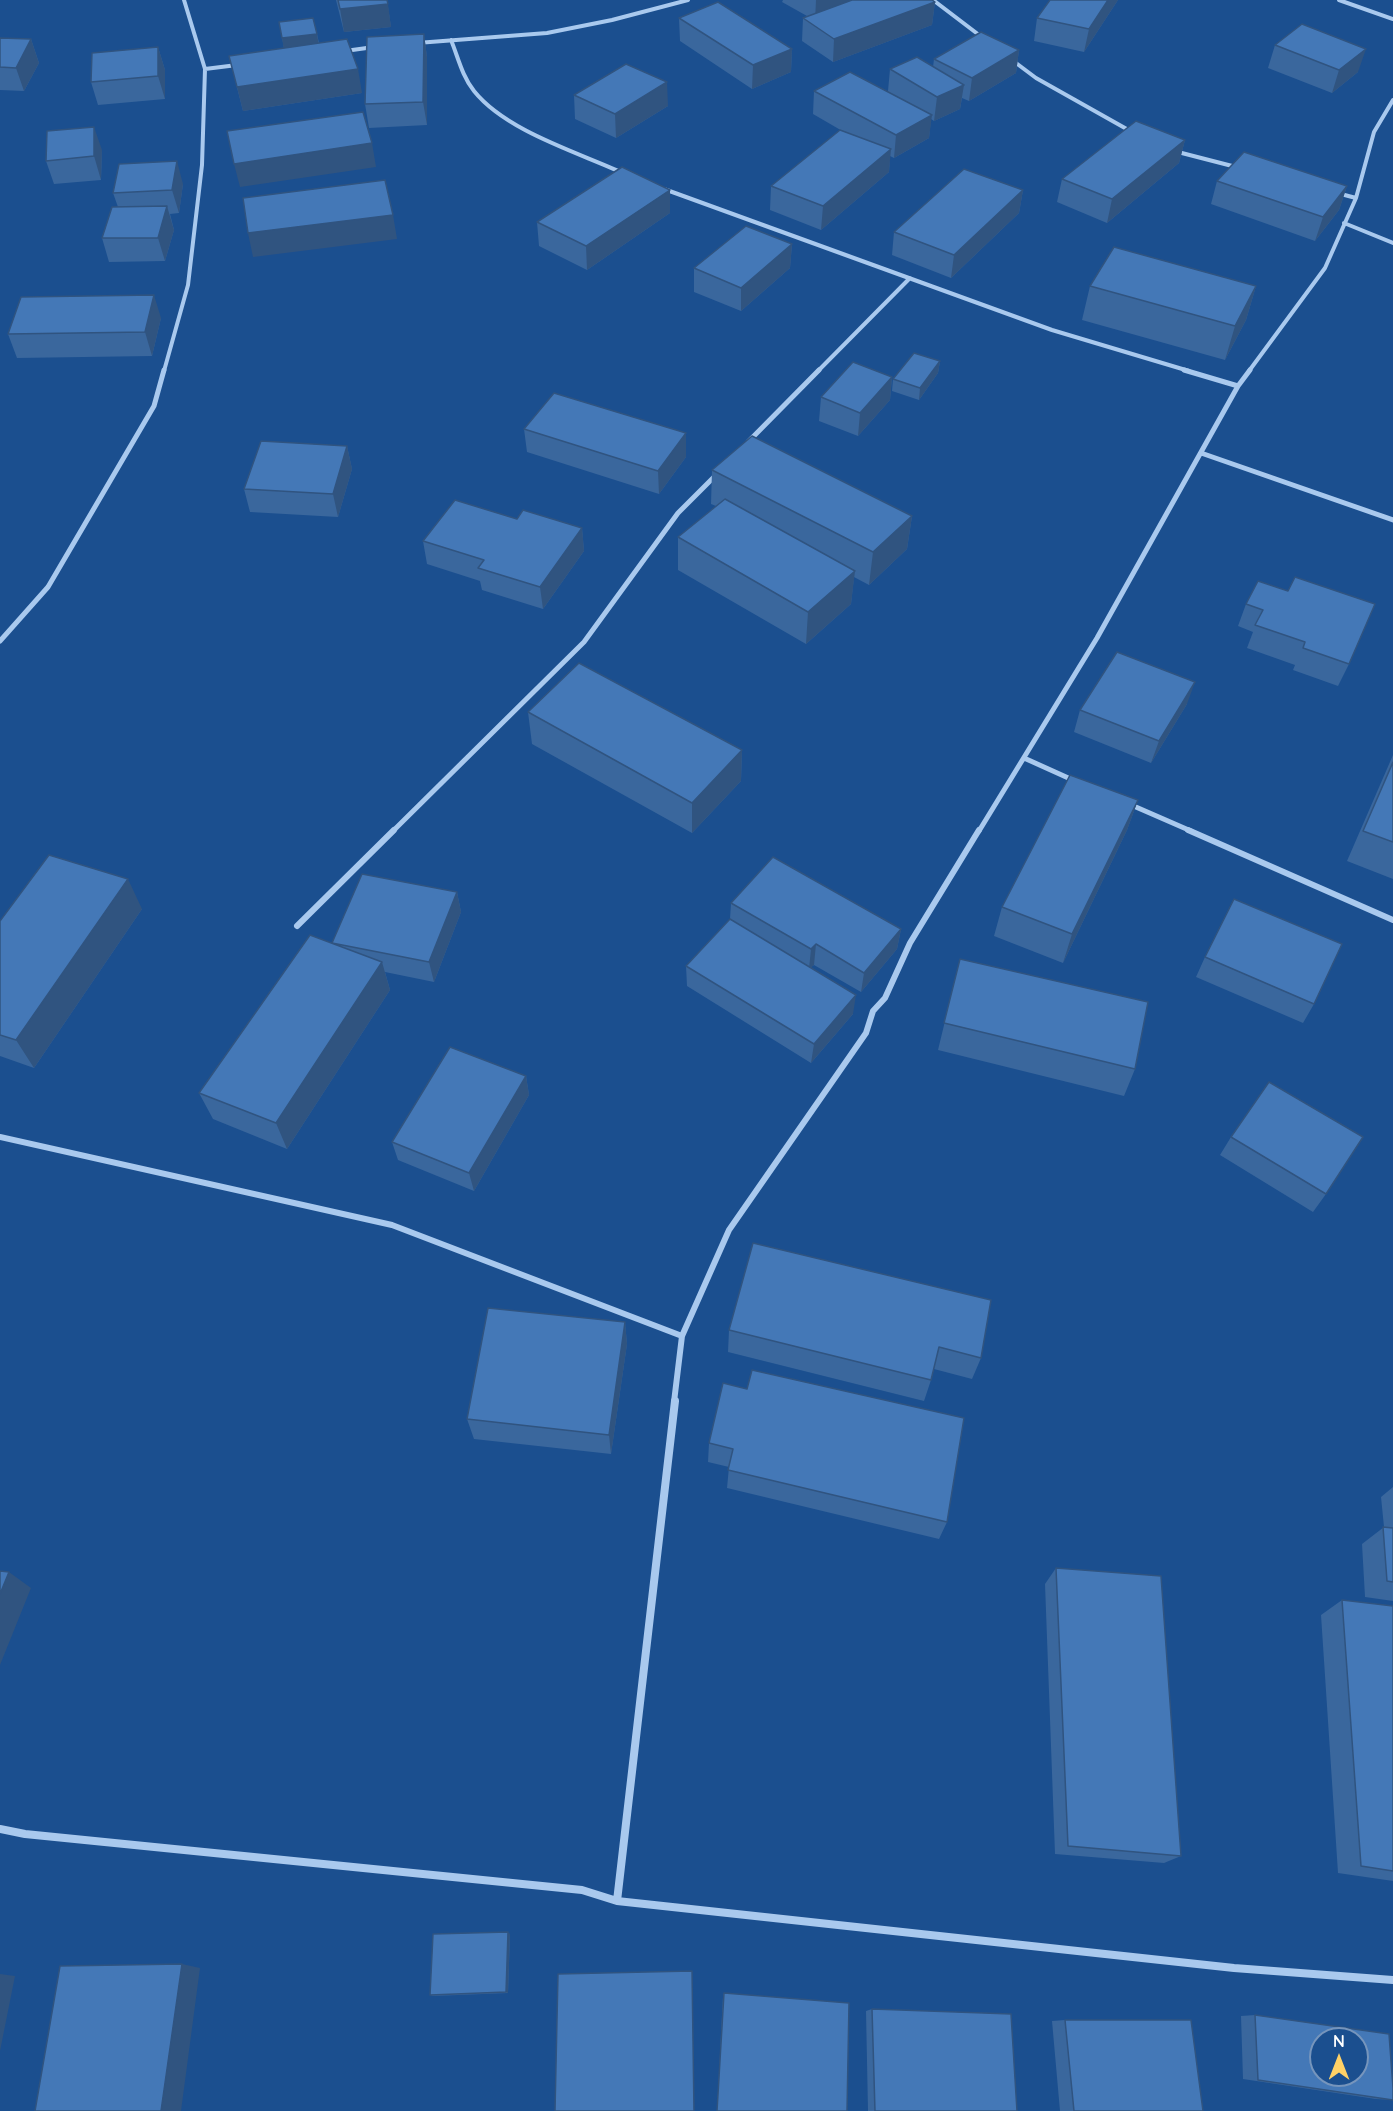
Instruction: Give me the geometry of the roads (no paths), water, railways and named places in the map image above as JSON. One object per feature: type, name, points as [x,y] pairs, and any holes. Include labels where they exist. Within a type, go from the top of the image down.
[{"type":"street","points":[[0,640],[48,586],[154,406],[188,285],[202,165],[205,69],[184,0]]},
{"type":"street","points":[[410,44],[547,33],[612,20],[688,0]]},
{"type":"street","points":[[933,0],[989,43]]},
{"type":"street","points":[[1339,0],[1393,19]]},
{"type":"street","points":[[451,40],[473,91],[490,107],[515,123],[624,173]]},
{"type":"street","points":[[335,52],[379,47]]},
{"type":"street","points":[[1008,57],[1036,78],[1139,136]]},
{"type":"street","points":[[205,69],[238,64]]},
{"type":"street","points":[[617,1901],[682,1336],[729,1230],[866,1033],[873,1011],[885,998],[910,943],[1097,638],[1238,386],[1325,268],[1356,198],[1374,132],[1393,100]]},
{"type":"street","points":[[1171,150],[1240,168]]},
{"type":"street","points":[[657,186],[1052,330],[1238,386]]},
{"type":"street","points":[[1333,192],[1356,198]]},
{"type":"street","points":[[1344,223],[1393,243]]},
{"type":"street","points":[[745,446],[910,278]]},
{"type":"street","points":[[1201,453],[1393,520]]},
{"type":"street","points":[[297,926],[584,642],[678,513],[720,471]]},
{"type":"street","points":[[1024,758],[1078,782]]},
{"type":"street","points":[[1122,801],[1393,920]]},
{"type":"street","points":[[0,1137],[392,1225],[682,1336]]},
{"type":"street","points":[[0,1829],[25,1834],[582,1890],[617,1901],[1222,1967],[1393,1980]]}]
